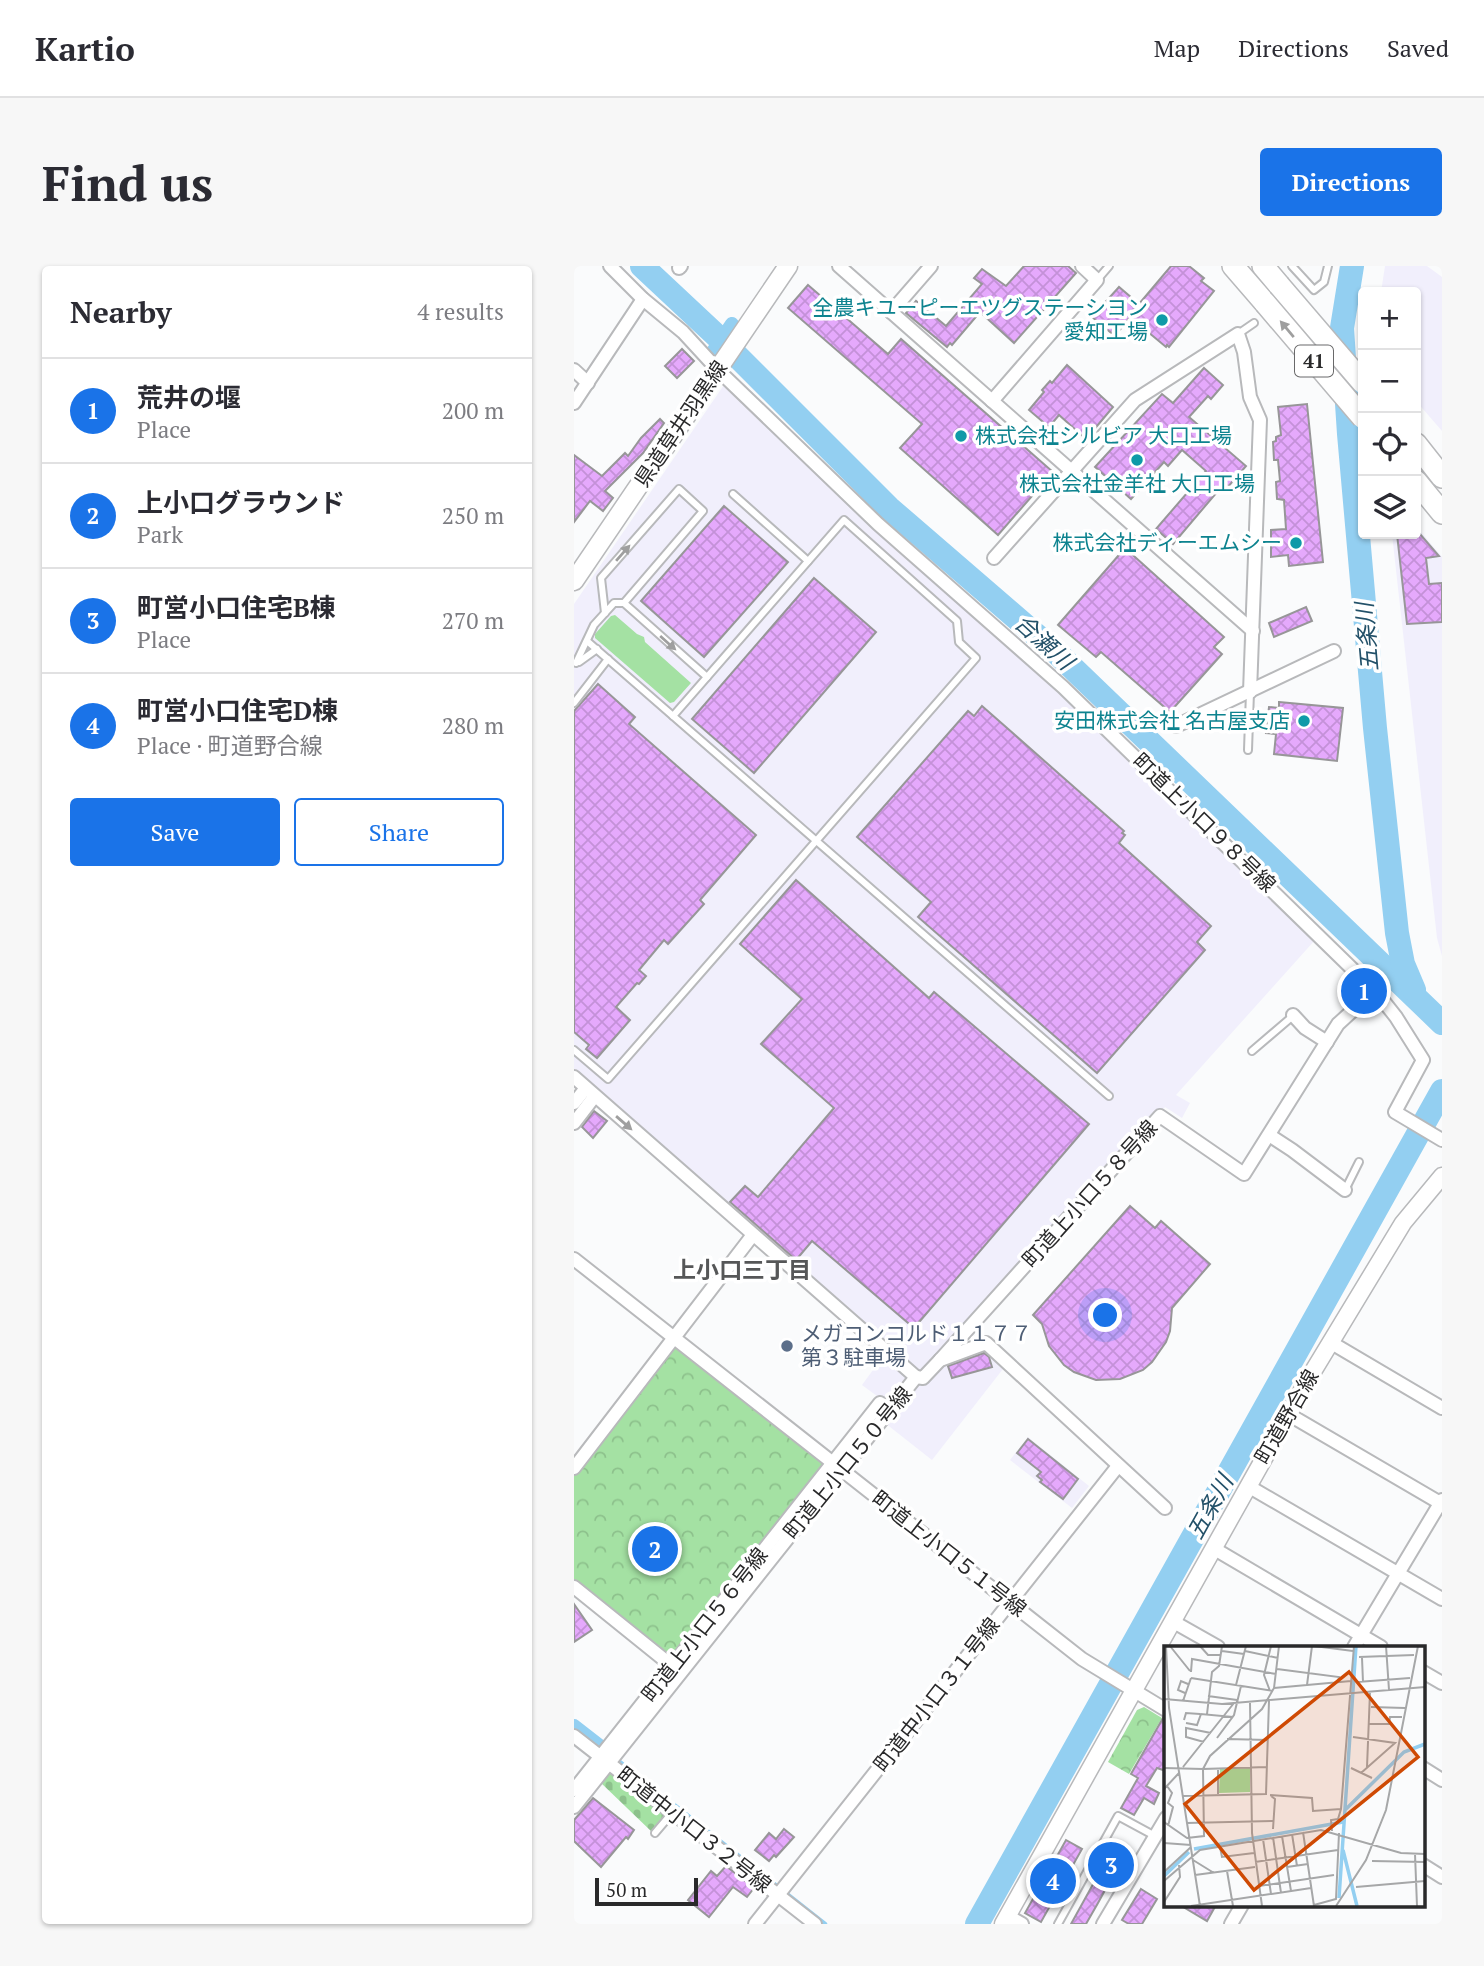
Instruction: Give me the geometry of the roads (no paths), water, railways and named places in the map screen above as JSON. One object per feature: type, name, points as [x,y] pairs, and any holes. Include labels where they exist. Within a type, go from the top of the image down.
[{"type":"highway","name":"41","points":[[1233,266],[1359,413]]},
{"type":"highway","name":"41","points":[[1263,266],[1294,283],[1358,376]]},
{"type":"highway","points":[[1421,450],[1442,477]]},
{"type":"highway","points":[[1421,487],[1442,513]]},
{"type":"main road","name":"県道草井羽黒線","points":[[574,581],[788,266]]},
{"type":"street","name":"町道上小口９８号線","points":[[610,266],[643,299],[683,332],[718,370],[878,524],[1073,696],[1377,993],[1423,1060],[1395,1115],[1442,1140]]},
{"type":"street","points":[[839,266],[1253,631]]},
{"type":"street","points":[[891,312],[931,266]]},
{"type":"street","points":[[992,401],[1097,280],[1082,266]]},
{"type":"street","points":[[574,403],[643,299]]},
{"type":"street","points":[[994,558],[1135,400],[1238,334],[1244,352],[1250,397],[1260,420],[1250,692]]},
{"type":"street","points":[[574,370],[588,383]]},
{"type":"street","points":[[1175,726],[1334,651]]},
{"type":"street","name":"町道上小口５８号線","points":[[940,1360],[1160,1116],[1244,1174],[1338,1024],[1362,1002],[1377,993]]},
{"type":"street","points":[[1293,1016],[1305,1028],[1327,1042]]},
{"type":"street","name":"町道上小口５０号線","points":[[574,1077],[752,1236],[759,1239],[916,1377],[890,1411]]},
{"type":"street","points":[[574,1103],[590,1092]]},
{"type":"street","points":[[574,1123],[590,1092]]},
{"type":"street","points":[[1269,1136],[1345,1190]]},
{"type":"street","name":"町道野合線","points":[[1011,1921],[1131,1689],[1288,1414],[1403,1223],[1442,1176]]},
{"type":"street","points":[[574,1468],[752,1236]]},
{"type":"street","name":"町道上小口５１号線","points":[[574,1259],[1096,1668],[1164,1709]]},
{"type":"street","points":[[1330,1342],[1442,1408]]},
{"type":"street","points":[[916,1377],[923,1378],[940,1360],[986,1343],[1166,1508]]},
{"type":"street","name":"町道上小口５６号線","points":[[574,1790],[605,1760],[838,1466],[880,1403],[890,1411]]},
{"type":"street","points":[[1288,1414],[1441,1502],[1355,1646]]},
{"type":"street","name":"町道中小口３１号線","points":[[755,1924],[1118,1466]]},
{"type":"street","points":[[1248,1486],[1442,1599]]},
{"type":"street","points":[[1213,1548],[1379,1646]]},
{"type":"street","points":[[574,1587],[677,1669]]},
{"type":"street","points":[[1172,1621],[1216,1646]]},
{"type":"street","points":[[1424,1673],[1442,1683]]},
{"type":"street","name":"町道中小口３２号線","points":[[574,1736],[815,1924]]},
{"type":"street","points":[[574,1807],[605,1760]]},
{"type":"street","points":[[1424,1770],[1442,1780]]},
{"type":"street","points":[[1103,1924],[1164,1821]]},
{"type":"street","points":[[1424,1866],[1441,1873]]},
{"type":"street","points":[[1231,1924],[1241,1906]]},
{"type":"lane","points":[[1097,280],[1110,266]]},
{"type":"lane","points":[[1292,266],[1294,283],[1314,290],[1319,289],[1324,282],[1328,266]]},
{"type":"lane","points":[[1238,334],[1254,323]]},
{"type":"lane","points":[[605,613],[601,578],[679,489],[704,511],[624,603]]},
{"type":"lane","points":[[733,494],[808,561]]},
{"type":"lane","points":[[574,1050],[608,1079],[976,657],[959,642],[957,621],[844,520],[673,716]]},
{"type":"lane","points":[[575,664],[594,625],[614,603],[624,603],[707,677]]},
{"type":"lane","points":[[587,641],[1109,1096]]},
{"type":"lane","points":[[575,664],[597,649]]},
{"type":"lane","points":[[574,703],[608,659]]},
{"type":"lane","points":[[1248,750],[1250,692]]},
{"type":"lane","points":[[1252,1051],[1293,1016]]},
{"type":"lane","points":[[1345,1190],[1359,1162]]},
{"type":"lane","points":[[655,1833],[672,1813]]},
{"type":"lane","points":[[1058,1924],[1118,1816],[1155,1836]]},
{"type":"waterway","name":"合瀬川","points":[[642,266],[719,338],[889,508],[1057,653],[1442,1023]]},
{"type":"waterway","name":"五条川","points":[[1352,266],[1342,328],[1349,434],[1375,728],[1397,933],[1403,964],[1414,990]]},
{"type":"waterway","name":"合瀬川","points":[[710,356],[732,324]]},
{"type":"waterway","name":"五条川","points":[[977,1924],[1442,1091]]},
{"type":"waterway","points":[[574,1726],[610,1754]]},
{"type":"waterway","points":[[616,1759],[825,1924]]},
{"type":"place","name":"全農キユーピーエツグステーシヨン 愛知工場","points":[[1162,320]]},
{"type":"place","name":"株式会社シルビア 大口工場","points":[[961,436]]},
{"type":"place","name":"株式会社金羊社 大口工場","points":[[1137,460]]},
{"type":"place","name":"株式会社ディーエムシー","points":[[1296,543]]},
{"type":"place","name":"安田株式会社 名古屋支店","points":[[1304,721]]},
{"type":"place","name":"荒井の堰","points":[[1364,991]]},
{"type":"place","name":"メガコンコルド１１７７ 第３駐車場","points":[[787,1346]]},
{"type":"place","name":"上小口グラウンド","points":[[655,1549]]},
{"type":"place","name":"町営小口住宅B棟","points":[[1111,1865]]},
{"type":"place","name":"町営小口住宅D棟","points":[[1053,1881]]},
{"type":"district","name":"上小口三丁目","points":[[742,1270]]}]
